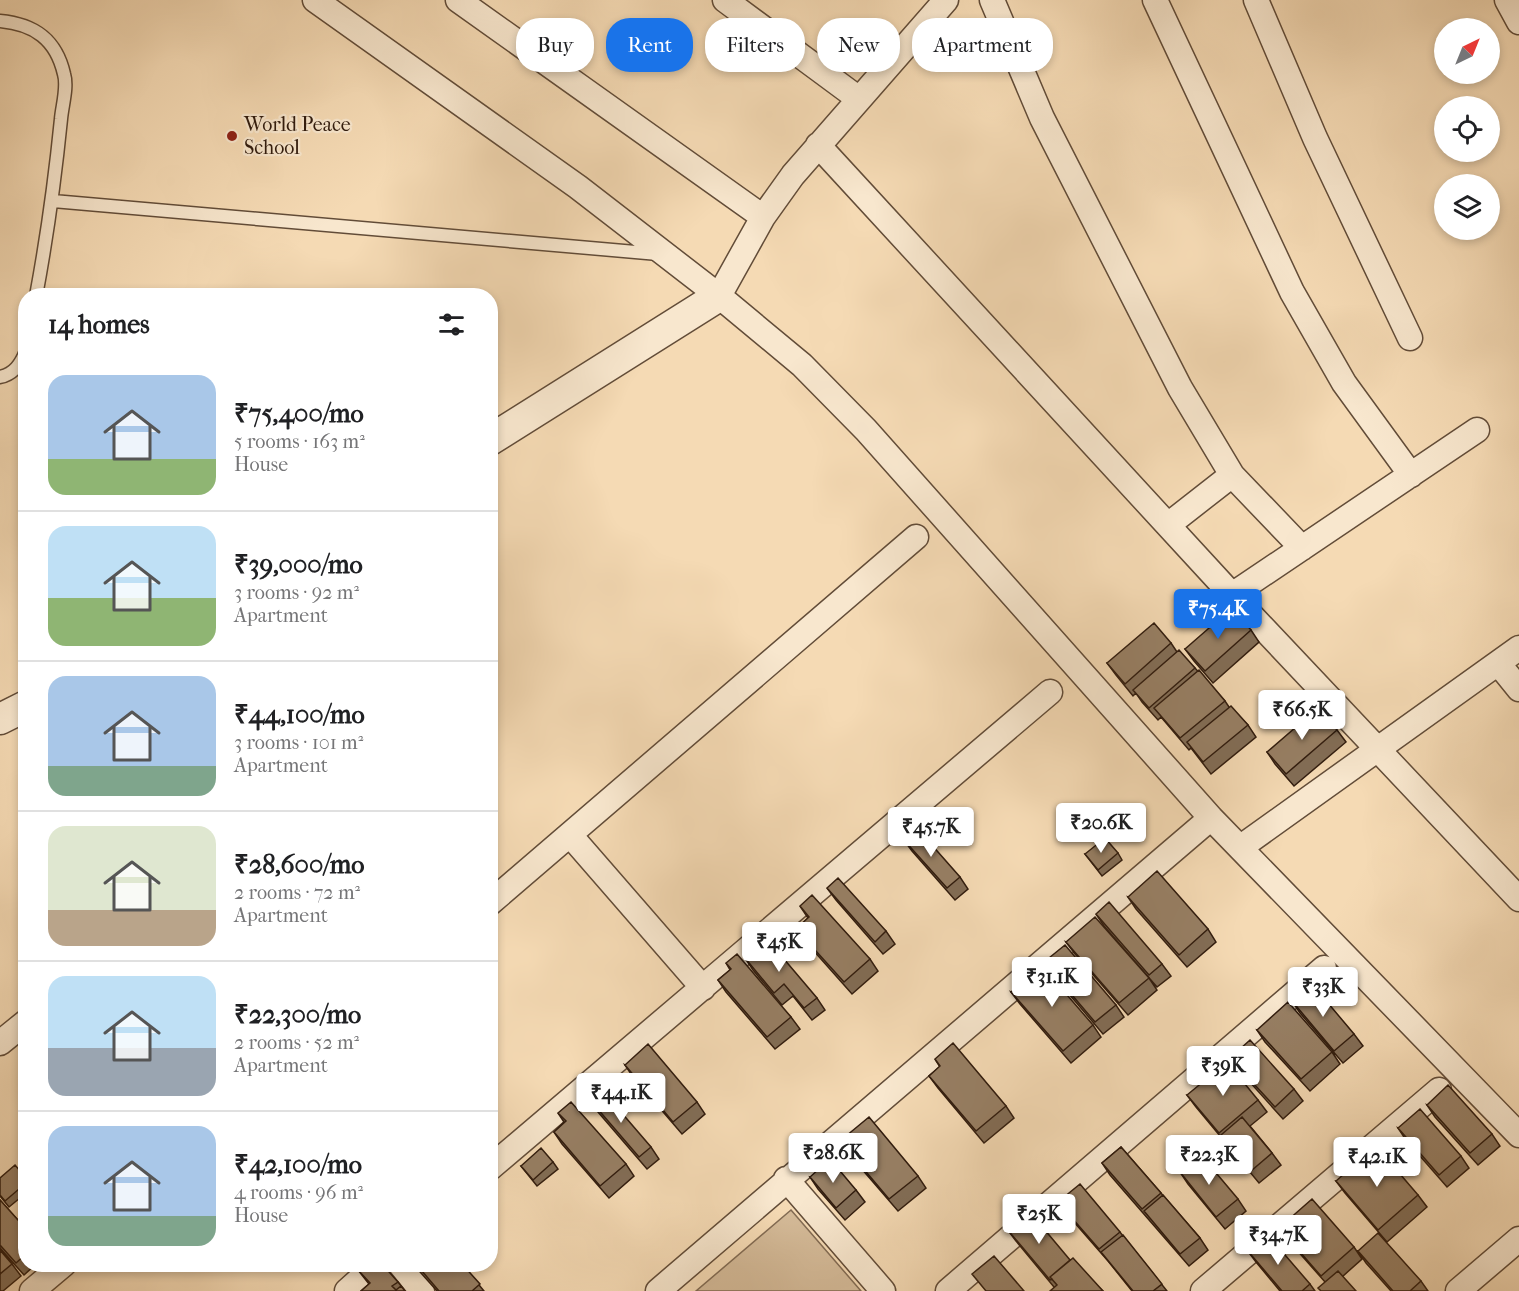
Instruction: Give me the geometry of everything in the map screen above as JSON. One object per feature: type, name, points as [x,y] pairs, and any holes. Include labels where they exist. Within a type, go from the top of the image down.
[{"type":"street","points":[[315,0],[578,187],[719,296],[802,365],[866,430],[1211,818],[1519,1135]]},
{"type":"street","points":[[458,0],[763,217]]},
{"type":"street","points":[[725,0],[859,99]]},
{"type":"street","points":[[498,436],[719,296],[763,217],[818,145],[946,0]]},
{"type":"street","points":[[992,0],[1042,118],[1180,388],[1232,476],[1302,548]]},
{"type":"street","points":[[1155,0],[1221,136],[1292,292],[1344,383],[1411,475]]},
{"type":"street","points":[[1256,0],[1315,138],[1410,338]]},
{"type":"street","points":[[1507,0],[1519,22]]},
{"type":"street","points":[[818,145],[1232,595],[1519,899]]},
{"type":"street","points":[[1232,595],[1477,430]]},
{"type":"street","points":[[1168,525],[1232,476]]},
{"type":"street","points":[[498,896],[916,537]]},
{"type":"street","points":[[1241,847],[1519,648]]},
{"type":"street","points":[[1498,663],[1519,689]]},
{"type":"street","points":[[498,1161],[1050,692]]},
{"type":"street","points":[[0,719],[18,710]]},
{"type":"street","points":[[658,1291],[786,1179],[1211,818]]},
{"type":"street","points":[[570,835],[703,988]]},
{"type":"street","points":[[948,1291],[1324,968]]},
{"type":"street","points":[[0,1043],[18,1028]]},
{"type":"street","points":[[1203,1291],[1439,1090]]},
{"type":"street","points":[[786,1179],[883,1291]]},
{"type":"street","points":[[1458,1291],[1519,1239]]},
{"type":"street","points":[[32,1291],[55,1272]]},
{"type":"street","points":[[347,1291],[368,1272]]},
{"type":"street","points":[[407,1272],[422,1291]]},
{"type":"lane","points":[[0,21],[17,23],[38,30],[54,46],[65,75],[53,201],[37,288]]},
{"type":"lane","points":[[53,201],[666,254]]},
{"type":"lane","points":[[0,377],[8,375],[18,366]]},
{"type":"shaded area","points":[[791,1210],[861,1291],[696,1291]]},
{"type":"building","points":[[1232,608],[1251,630],[1205,671],[1185,649]]},
{"type":"building","points":[[1154,623],[1171,643],[1125,684],[1107,663]]},
{"type":"building","points":[[1179,650],[1195,668],[1149,708],[1133,690]]},
{"type":"building","points":[[1199,670],[1225,701],[1180,738],[1154,708]]},
{"type":"building","points":[[1231,706],[1248,725],[1203,762],[1187,742]]},
{"type":"building","points":[[1318,708],[1337,730],[1286,774],[1267,752]]},
{"type":"building","points":[[916,827],[960,877],[947,888],[903,839]]},
{"type":"building","points":[[1105,838],[1118,853],[1098,870],[1085,854]]},
{"type":"building","points":[[1157,871],[1208,929],[1179,955],[1128,897]]},
{"type":"building","points":[[838,878],[886,931],[875,942],[827,888]]},
{"type":"building","points":[[812,895],[870,959],[844,982],[796,929],[809,917],[800,906]]},
{"type":"building","points":[[1109,902],[1162,964],[1149,975],[1096,914]]},
{"type":"building","points":[[1095,917],[1149,978],[1119,1003],[1066,942]]},
{"type":"building","points":[[767,939],[817,998],[804,1008],[784,984],[774,993],[745,958]]},
{"type":"building","points":[[1065,945],[1116,1005],[1095,1022],[1044,962]]},
{"type":"building","points":[[737,954],[791,1017],[767,1037],[718,980],[731,969],[726,963]]},
{"type":"building","points":[[1042,966],[1093,1025],[1063,1051],[1011,992]]},
{"type":"building","points":[[1312,984],[1354,1034],[1334,1051],[1292,1001]]},
{"type":"building","points":[[1288,1002],[1332,1052],[1301,1079],[1257,1030]]},
{"type":"building","points":[[1250,1040],[1294,1089],[1275,1107],[1230,1058]]},
{"type":"building","points":[[953,1043],[1006,1106],[976,1131],[929,1076],[940,1066],[935,1059]]},
{"type":"building","points":[[648,1044],[697,1102],[673,1122],[625,1065]]},
{"type":"building","points":[[1227,1062],[1258,1100],[1219,1133],[1187,1095]]},
{"type":"building","points":[[1448,1085],[1492,1134],[1470,1153],[1427,1105]]},
{"type":"building","points":[[602,1090],[651,1147],[639,1157],[590,1100]]},
{"type":"building","points":[[571,1102],[626,1164],[600,1186],[554,1132],[566,1121],[558,1113]]},
{"type":"building","points":[[1420,1109],[1461,1156],[1439,1175],[1398,1128]]},
{"type":"building","points":[[869,1117],[918,1176],[889,1199],[840,1141]]},
{"type":"building","points":[[1242,1117],[1272,1153],[1251,1171],[1221,1135]]},
{"type":"building","points":[[1376,1146],[1418,1195],[1378,1230],[1336,1181]]},
{"type":"building","points":[[1121,1147],[1161,1193],[1142,1209],[1102,1163]]},
{"type":"building","points":[[541,1148],[553,1162],[533,1180],[521,1166]]},
{"type":"building","points":[[1201,1155],[1238,1199],[1216,1217],[1180,1172]]},
{"type":"building","points":[[830,1159],[856,1190],[836,1208],[810,1177]]},
{"type":"building","points":[[15,1165],[18,1169],[18,1190],[5,1201],[0,1195],[0,1178]]},
{"type":"building","points":[[1080,1184],[1120,1232],[1099,1249],[1058,1202]]},
{"type":"building","points":[[1163,1195],[1200,1238],[1180,1254],[1144,1211]]},
{"type":"building","points":[[1312,1199],[1354,1247],[1321,1276],[1279,1228]]},
{"type":"building","points":[[0,1200],[18,1220],[18,1261],[16,1263],[0,1245]]},
{"type":"building","points":[[1029,1211],[1070,1260],[1050,1277],[1052,1279],[1050,1280],[1007,1229]]},
{"type":"building","points":[[1378,1233],[1421,1281],[1410,1291],[1393,1291],[1358,1251]]},
{"type":"building","points":[[1267,1234],[1310,1284],[1302,1291],[1282,1291],[1247,1250]]},
{"type":"building","points":[[1123,1235],[1162,1284],[1153,1291],[1133,1291],[1101,1252]]},
{"type":"building","points":[[0,1250],[12,1264],[0,1274]]},
{"type":"building","points":[[994,1256],[1024,1291],[986,1291],[972,1274]]},
{"type":"building","points":[[1073,1258],[1103,1291],[1050,1291],[1057,1285],[1050,1277]]},
{"type":"building","points":[[1338,1271],[1356,1291],[1321,1291],[1318,1288]]},
{"type":"building","points":[[360,1272],[389,1272],[398,1282],[392,1286],[396,1290],[401,1286],[405,1291],[361,1291],[370,1283]]},
{"type":"building","points":[[423,1272],[469,1272],[480,1284],[472,1291],[439,1291]]},
{"type":"place","name":"World Peace School","points":[[232,136]]}]
